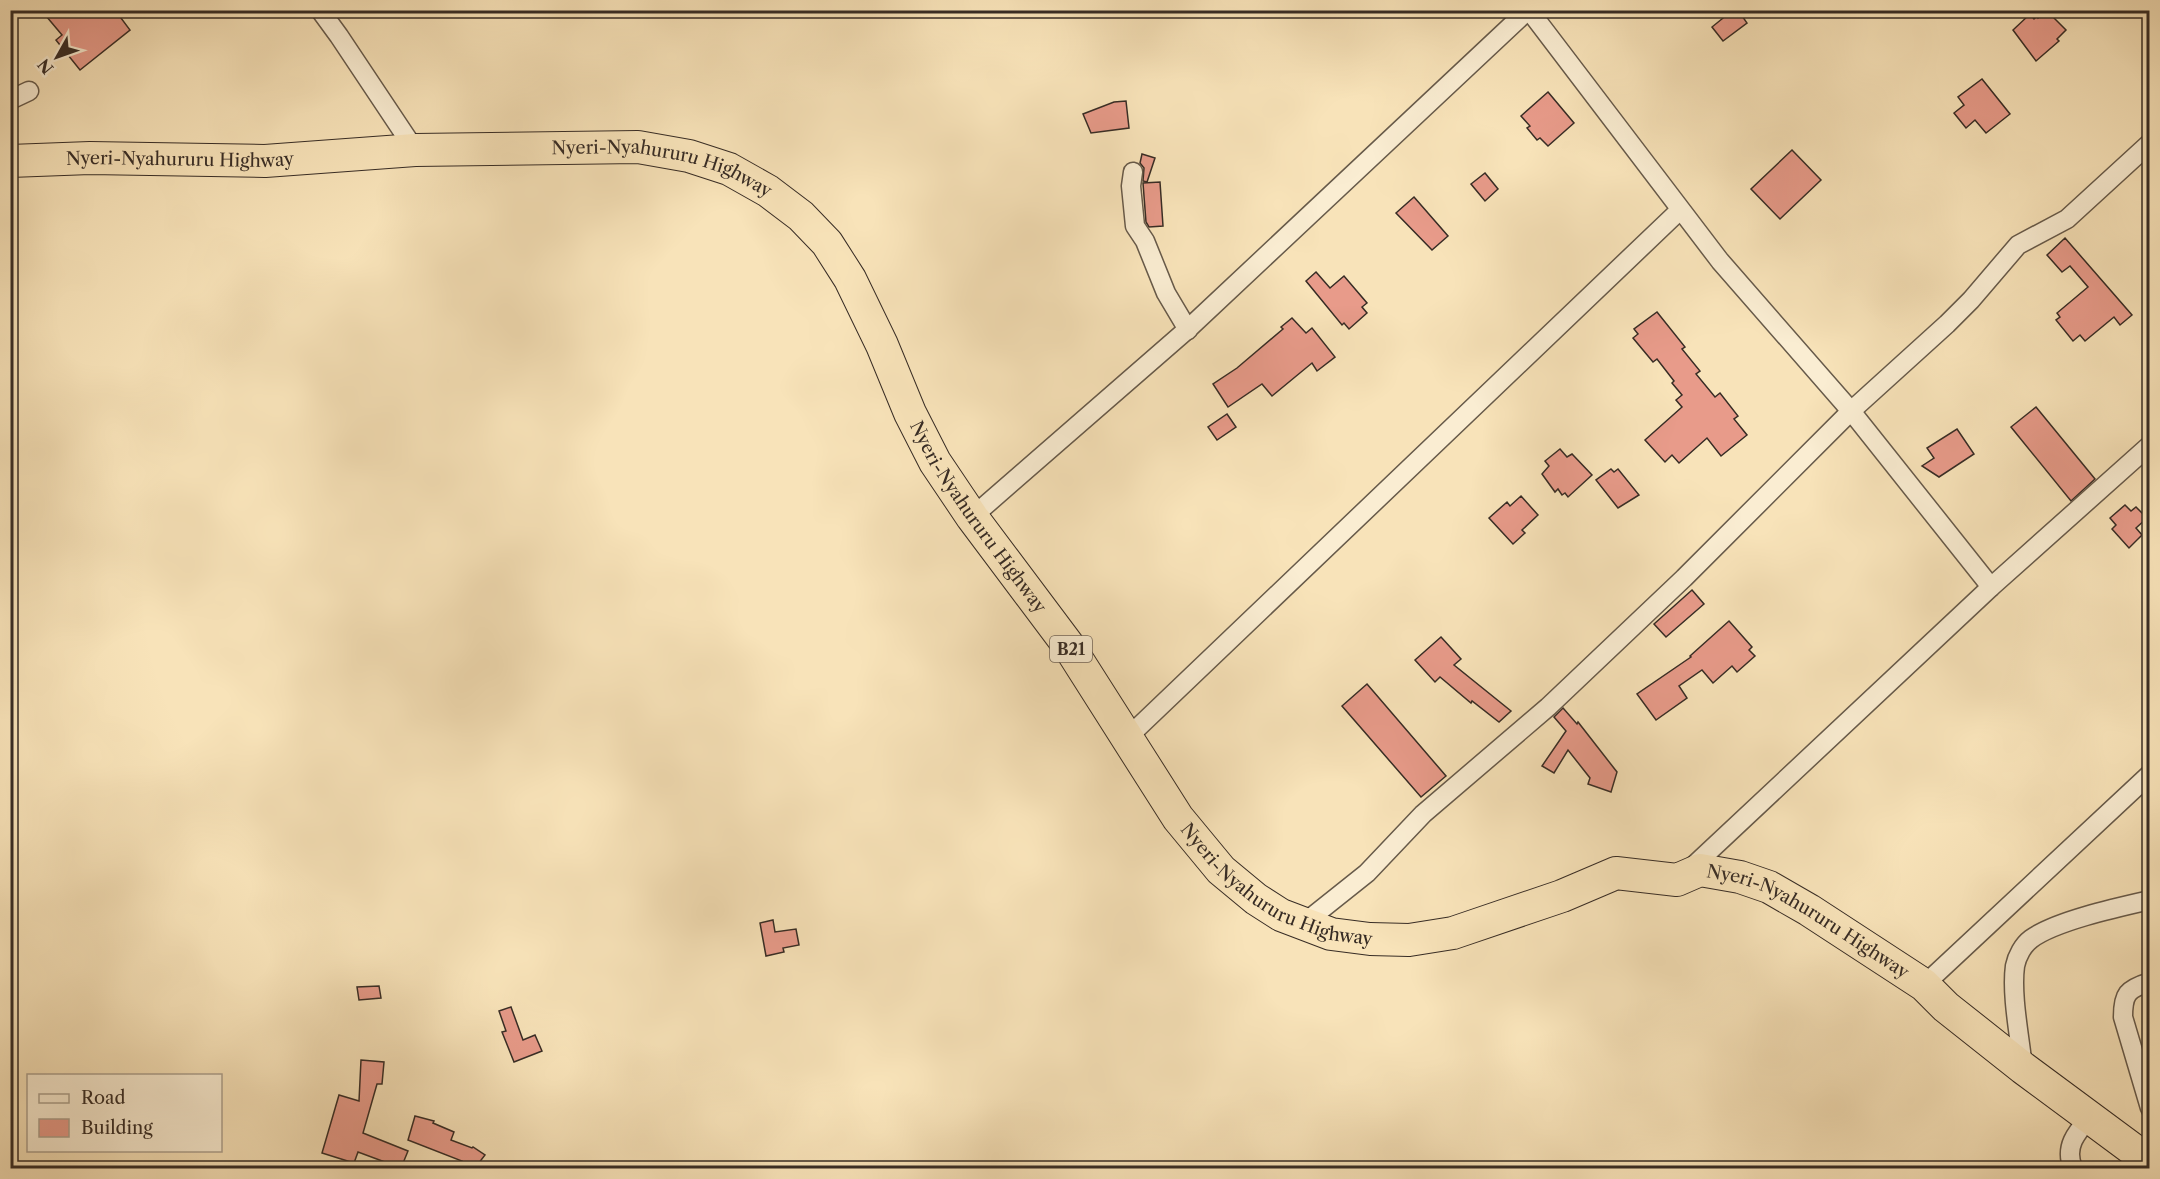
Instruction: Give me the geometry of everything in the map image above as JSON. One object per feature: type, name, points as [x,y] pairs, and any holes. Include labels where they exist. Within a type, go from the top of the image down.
[{"type":"highway","name":"Nyeri-Nyahururu Highway","points":[[10,161],[265,160],[415,150],[638,147],[689,156],[729,169],[768,191],[801,216],[827,243],[850,279],[882,345],[910,413],[935,462],[972,517],[1068,645],[1178,818],[1221,870],[1256,899],[1281,915],[1331,934],[1370,939],[1409,940],[1453,933],[1562,896],[1616,873],[1677,880],[1700,870],[1740,877],[1769,887],[1809,910],[1923,985],[1946,1007],[2023,1068],[2150,1162]]},
{"type":"street","points":[[320,10],[415,150]]},
{"type":"street","points":[[972,517],[1188,330],[1529,10],[1720,261],[1851,411],[1991,588]]},
{"type":"street","points":[[10,100],[29,91]]},
{"type":"street","points":[[1303,924],[1367,873],[1423,814],[1548,707],[1684,578],[1851,411],[1947,324],[1971,300],[2018,245],[2067,219],[2150,143]]},
{"type":"street","points":[[1133,172],[1131,186],[1135,226],[1146,241],[1166,293],[1188,330]]},
{"type":"street","points":[[1128,737],[1680,210]]},
{"type":"street","points":[[1677,880],[1991,588],[2150,445]]},
{"type":"street","points":[[1923,985],[2150,774]]},
{"type":"street","points":[[2023,1068],[2015,967],[2022,949],[2036,935],[2055,927],[2111,909],[2150,900]]},
{"type":"street","points":[[2150,982],[2128,992],[2123,1002],[2123,1017],[2150,1108]]},
{"type":"street","points":[[2073,1168],[2069,1155],[2071,1145],[2075,1134],[2090,1117]]},
{"type":"building","points":[[41,10],[115,10],[130,30],[80,70],[56,40],[62,35]]},
{"type":"building","points":[[1733,10],[1738,10],[1747,23],[1723,41],[1712,27]]},
{"type":"building","points":[[2046,10],[2066,30],[2057,39],[2059,41],[2036,61],[2013,30],[2030,14],[2034,19],[2037,16],[2038,18]]},
{"type":"building","points":[[1982,79],[2010,114],[1986,133],[1975,120],[1966,128],[1954,113],[1964,105],[1958,97]]},
{"type":"building","points":[[1548,92],[1574,123],[1548,146],[1540,138],[1537,140],[1527,128],[1530,126],[1521,116]]},
{"type":"building","points":[[1126,101],[1129,128],[1091,133],[1083,114],[1114,102]]},
{"type":"building","points":[[1792,150],[1821,180],[1780,219],[1751,189]]},
{"type":"building","points":[[1142,154],[1155,158],[1147,182],[1143,181],[1144,168],[1140,163]]},
{"type":"building","points":[[1485,173],[1498,189],[1485,201],[1471,184]]},
{"type":"building","points":[[1160,182],[1163,226],[1149,227],[1146,222],[1143,183]]},
{"type":"building","points":[[1414,197],[1448,236],[1432,250],[1396,213]]},
{"type":"building","points":[[2065,238],[2132,315],[2120,325],[2114,317],[2085,341],[2080,335],[2073,341],[2056,320],[2060,317],[2057,313],[2088,287],[2070,266],[2062,272],[2047,255]]},
{"type":"building","points":[[1316,272],[1330,288],[1344,276],[1367,303],[1362,307],[1367,313],[1349,329],[1344,323],[1342,325],[1306,281]]},
{"type":"building","points":[[1657,312],[1685,347],[1682,349],[1700,371],[1696,374],[1715,397],[1720,393],[1738,416],[1734,419],[1747,435],[1721,456],[1707,438],[1679,463],[1672,455],[1665,462],[1645,440],[1682,407],[1676,400],[1682,395],[1672,383],[1674,381],[1657,359],[1653,362],[1633,338],[1638,334],[1634,329]]},
{"type":"building","points":[[1292,318],[1306,333],[1312,328],[1335,357],[1317,371],[1312,363],[1272,396],[1262,384],[1228,407],[1213,384],[1237,368],[1283,329],[1281,327]]},
{"type":"building","points":[[2036,407],[2095,479],[2071,501],[2011,427]]},
{"type":"building","points":[[1227,414],[1236,427],[1217,440],[1208,427]]},
{"type":"building","points":[[1957,429],[1974,454],[1939,477],[1922,466],[1934,458],[1927,448]]},
{"type":"building","points":[[1560,449],[1567,457],[1572,454],[1592,475],[1568,497],[1565,493],[1562,495],[1558,489],[1555,492],[1542,474],[1549,466],[1545,461]]},
{"type":"building","points":[[1611,469],[1614,472],[1618,469],[1639,495],[1618,508],[1596,480]]},
{"type":"building","points":[[1521,496],[1538,515],[1522,530],[1525,533],[1513,544],[1489,518],[1507,502],[1510,506]]},
{"type":"building","points":[[2125,505],[2131,511],[2136,507],[2147,518],[2136,528],[2142,535],[2129,548],[2112,529],[2116,525],[2110,518]]},
{"type":"building","points":[[1692,590],[1704,604],[1666,637],[1654,624]]},
{"type":"building","points":[[1729,621],[1752,647],[1749,650],[1755,656],[1737,672],[1732,666],[1713,683],[1702,670],[1679,686],[1687,698],[1656,720],[1637,694],[1691,657]]},
{"type":"building","points":[[1441,637],[1461,659],[1454,665],[1511,711],[1499,722],[1472,701],[1471,703],[1440,677],[1435,682],[1415,660]]},
{"type":"building","points":[[1367,684],[1446,776],[1421,797],[1342,706]]},
{"type":"building","points":[[1563,708],[1577,724],[1578,722],[1617,772],[1611,792],[1588,784],[1590,778],[1568,750],[1554,773],[1542,766],[1566,731],[1554,717]]},
{"type":"building","points":[[773,920],[775,932],[796,929],[799,945],[783,948],[784,952],[766,956],[760,923]]},
{"type":"building","points":[[379,986],[381,998],[359,1000],[357,987]]},
{"type":"building","points":[[511,1007],[523,1040],[535,1035],[542,1051],[514,1062],[502,1032],[506,1031],[499,1011]]},
{"type":"building","points":[[361,1060],[384,1062],[382,1084],[377,1084],[363,1133],[408,1151],[401,1168],[358,1152],[354,1163],[322,1153],[339,1095],[359,1101]]},
{"type":"building","points":[[415,1116],[434,1121],[433,1123],[454,1132],[451,1140],[473,1147],[485,1155],[475,1168],[457,1168],[462,1161],[408,1140]]}]
